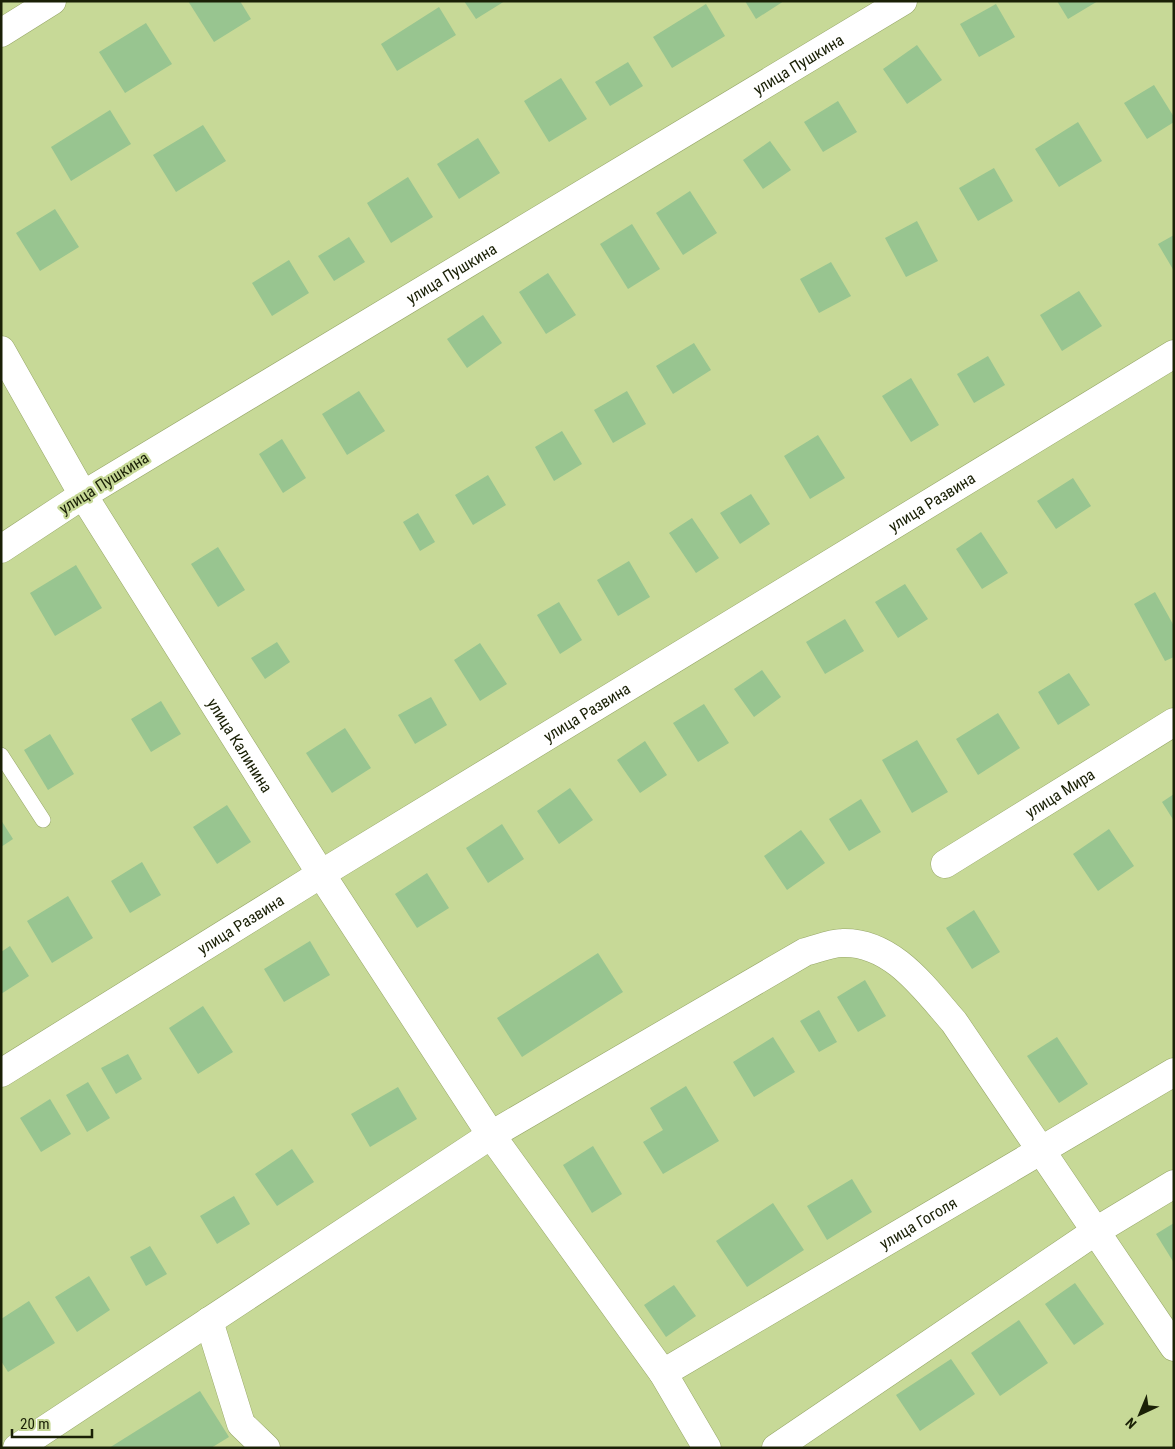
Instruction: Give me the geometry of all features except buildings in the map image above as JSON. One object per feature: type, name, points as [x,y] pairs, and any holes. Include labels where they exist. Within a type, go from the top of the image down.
[{"type":"street","points":[[1,33],[52,1]]},
{"type":"street","name":"улица Пушкина","points":[[1,549],[83,495],[903,1]]},
{"type":"street","name":"улица Калинина","points":[[1,350],[83,495],[321,874],[491,1135],[663,1373],[707,1448]]},
{"type":"street","name":"улица Развина","points":[[1,1073],[321,874],[1174,354]]},
{"type":"street","name":"улица Мира","points":[[945,864],[1174,722]]},
{"type":"street","points":[[18,1448],[491,1135],[805,952],[842,943],[871,948],[899,963],[914,976],[954,1022],[1174,1347]]},
{"type":"street","name":"улица Гоголя","points":[[663,1373],[1174,1072]]},
{"type":"street","points":[[776,1448],[1096,1231],[1174,1184]]},
{"type":"street","points":[[209,1321],[241,1424],[265,1448]]},
{"type":"lane","points":[[1,755],[43,820]]}]
